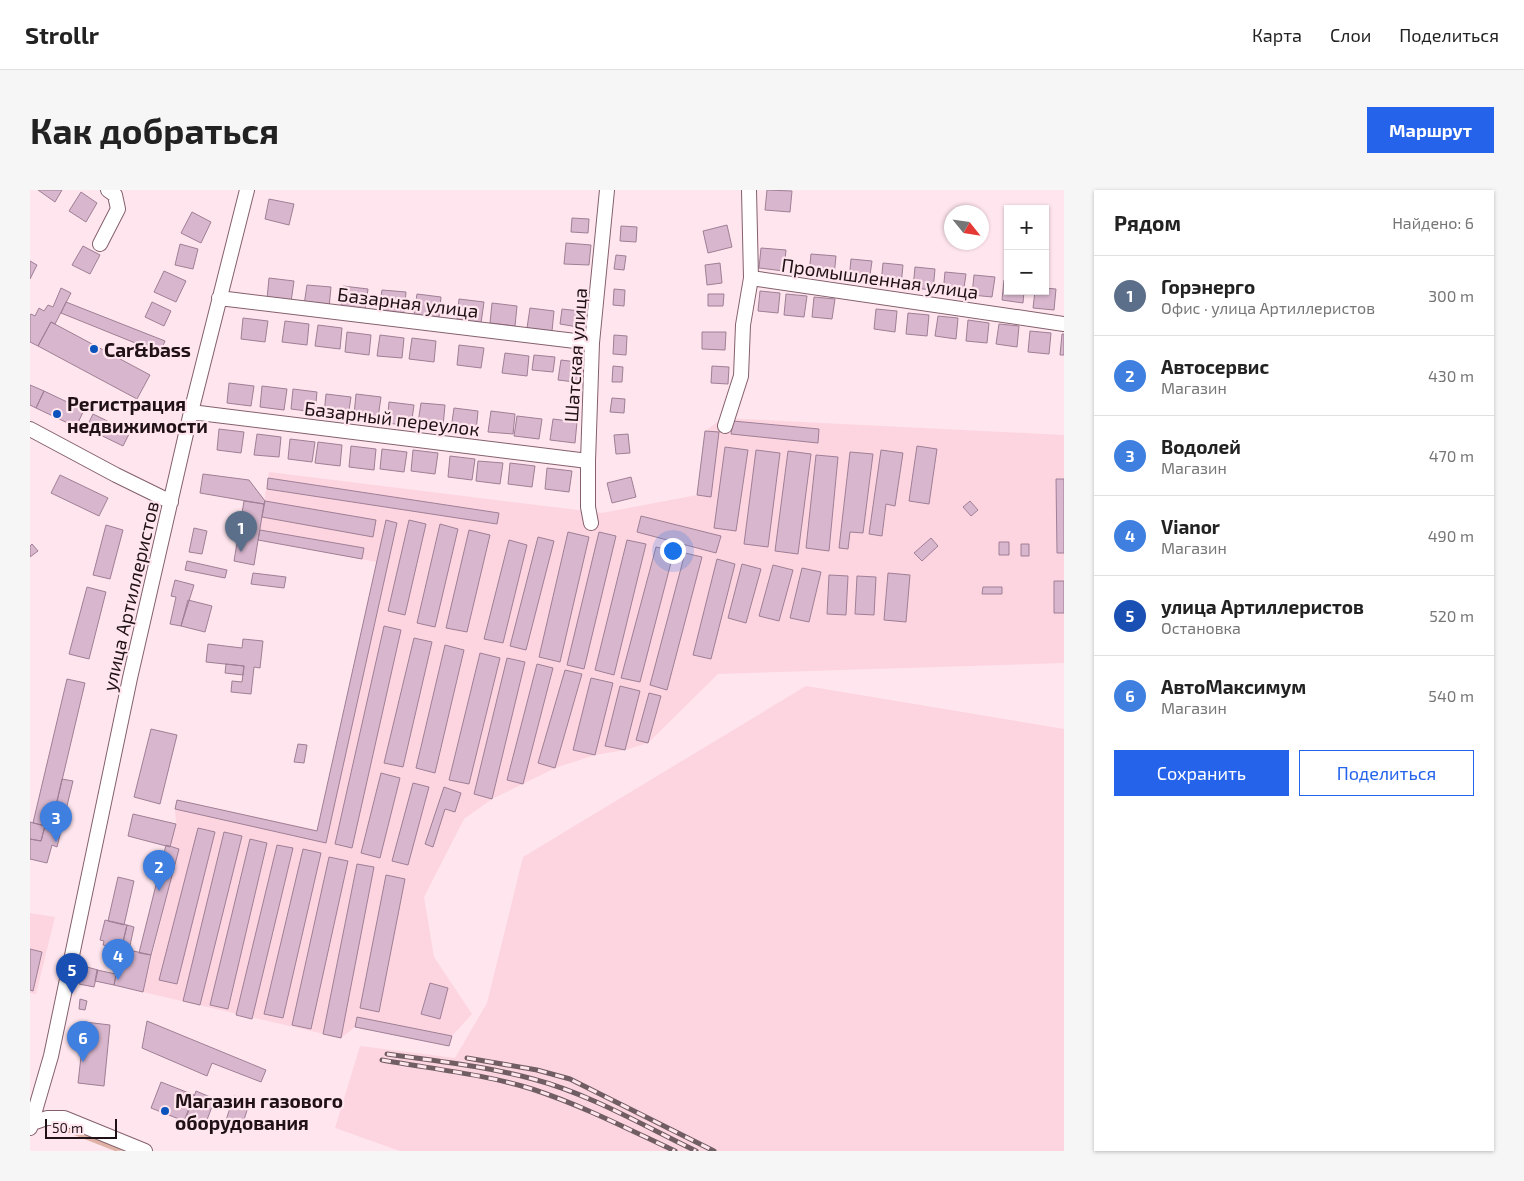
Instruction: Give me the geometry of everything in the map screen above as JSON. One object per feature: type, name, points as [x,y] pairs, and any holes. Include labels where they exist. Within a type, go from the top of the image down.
[{"type":"street","points":[[100,244],[118,210],[115,195],[108,190]]},
{"type":"street","name":"улица Артиллеристов","points":[[30,1125],[51,1056],[130,678],[191,412],[247,190]]},
{"type":"street","name":"Шатская улица","points":[[591,523],[588,507],[588,461],[592,343],[607,190]]},
{"type":"street","points":[[725,426],[741,376],[743,325],[751,278],[749,190]]},
{"type":"street","name":"Промышленная улица","points":[[751,278],[1064,324]]},
{"type":"street","name":"Базарная улица","points":[[219,298],[592,343]]},
{"type":"street","name":"Базарный переулок","points":[[191,412],[588,461]]},
{"type":"street","points":[[30,429],[171,502]]},
{"type":"street","points":[[30,1125],[47,1118],[64,1118],[145,1151]]},
{"type":"shaded area","points":[[723,418],[1064,435],[1064,663],[718,674],[648,743],[625,750],[595,755],[555,768],[492,799],[464,819],[424,897],[434,957],[472,1014],[452,1036],[449,1046],[355,1027],[341,1038],[143,992],[179,849],[170,847],[176,824],[175,809],[177,800],[317,830],[377,562],[258,540],[269,472],[602,513],[697,495],[705,431]]},
{"type":"shaded area","points":[[806,686],[1064,729],[1064,1151],[400,1151],[335,1128],[360,1046],[455,1058],[487,1003],[523,857]]},
{"type":"shaded area","points":[[30,913],[55,917],[36,994],[30,993]]},
{"type":"shaded area","points":[[52,1122],[127,1150],[115,1151],[51,1126]]},
{"type":"building","points":[[38,190],[62,190],[55,202]]},
{"type":"building","points":[[767,190],[792,191],[790,212],[765,210]]},
{"type":"building","points":[[81,192],[97,203],[86,222],[69,211]]},
{"type":"building","points":[[269,199],[294,204],[289,225],[265,219]]},
{"type":"building","points":[[192,212],[211,222],[201,243],[181,233]]},
{"type":"building","points":[[572,218],[589,219],[588,233],[571,232]]},
{"type":"building","points":[[727,225],[732,247],[708,253],[703,231]]},
{"type":"building","points":[[621,226],[637,227],[636,242],[620,241]]},
{"type":"building","points":[[566,243],[591,245],[589,265],[564,264]]},
{"type":"building","points":[[180,244],[198,249],[193,269],[175,265]]},
{"type":"building","points":[[83,246],[100,255],[90,274],[72,265]]},
{"type":"building","points":[[761,248],[786,250],[784,271],[759,268]]},
{"type":"building","points":[[811,254],[836,256],[834,276],[809,274]]},
{"type":"building","points":[[616,255],[626,256],[624,270],[614,269]]},
{"type":"building","points":[[851,259],[872,261],[869,282],[849,280]]},
{"type":"building","points":[[30,261],[37,265],[30,279]]},
{"type":"building","points":[[720,263],[722,283],[707,285],[705,265]]},
{"type":"building","points":[[883,263],[903,265],[901,286],[881,283]]},
{"type":"building","points":[[915,267],[935,269],[933,290],[913,288]]},
{"type":"building","points":[[164,271],[186,281],[176,302],[154,292]]},
{"type":"building","points":[[945,272],[966,274],[963,295],[943,293]]},
{"type":"building","points":[[974,275],[995,277],[992,297],[972,295]]},
{"type":"building","points":[[269,278],[294,281],[291,302],[267,299]]},
{"type":"building","points":[[1004,280],[1004,295],[1024,295],[1023,303],[1002,300]]},
{"type":"building","points":[[307,285],[331,287],[329,308],[304,305]]},
{"type":"building","points":[[343,286],[368,289],[365,310],[341,307]]},
{"type":"building","points":[[61,288],[71,293],[55,324],[51,322],[38,346],[30,342],[30,315],[35,316],[39,308],[44,311],[48,305],[53,307]]},
{"type":"building","points":[[1049,288],[1056,289],[1054,310],[1033,308],[1035,295],[1049,295]]},
{"type":"building","points":[[614,289],[625,290],[624,306],[613,305]]},
{"type":"building","points":[[382,290],[406,292],[404,313],[379,310]]},
{"type":"building","points":[[760,291],[780,293],[778,313],[758,311]]},
{"type":"building","points":[[417,294],[441,297],[439,318],[414,315]]},
{"type":"building","points":[[708,294],[724,294],[723,306],[708,306]]},
{"type":"building","points":[[786,294],[807,296],[804,317],[784,315]]},
{"type":"building","points":[[814,297],[835,299],[832,319],[812,317]]},
{"type":"building","points":[[459,299],[484,302],[481,323],[457,320]]},
{"type":"building","points":[[66,302],[165,341],[160,353],[61,313]]},
{"type":"building","points":[[152,302],[171,311],[164,326],[145,317]]},
{"type":"building","points":[[492,303],[517,306],[515,326],[490,323]]},
{"type":"building","points":[[530,308],[554,311],[552,331],[527,328]]},
{"type":"building","points":[[562,309],[580,311],[578,327],[560,324]]},
{"type":"building","points":[[876,309],[897,311],[895,332],[874,329]]},
{"type":"building","points":[[908,313],[929,315],[927,336],[906,334]]},
{"type":"building","points":[[938,316],[958,318],[956,339],[935,336]]},
{"type":"building","points":[[243,318],[268,321],[265,342],[241,339]]},
{"type":"building","points":[[968,320],[989,323],[987,343],[966,341]]},
{"type":"building","points":[[285,321],[309,324],[307,345],[282,342]]},
{"type":"building","points":[[51,322],[150,375],[137,399],[38,346]]},
{"type":"building","points":[[999,324],[1019,326],[1017,347],[996,344]]},
{"type":"building","points":[[318,325],[342,328],[340,349],[315,346]]},
{"type":"building","points":[[1030,331],[1051,333],[1049,354],[1028,352]]},
{"type":"building","points":[[347,332],[371,335],[369,355],[345,352]]},
{"type":"building","points":[[702,332],[726,332],[725,350],[702,349]]},
{"type":"building","points":[[1062,334],[1064,334],[1064,355],[1060,355]]},
{"type":"building","points":[[380,335],[404,338],[402,358],[377,356]]},
{"type":"building","points":[[614,335],[627,336],[626,355],[613,354]]},
{"type":"building","points":[[412,338],[436,341],[434,362],[409,359]]},
{"type":"building","points":[[459,345],[484,348],[481,368],[457,365]]},
{"type":"building","points":[[505,353],[529,356],[527,376],[502,373]]},
{"type":"building","points":[[534,355],[555,357],[553,372],[532,370]]},
{"type":"building","points":[[561,360],[585,363],[583,383],[558,380]]},
{"type":"building","points":[[613,366],[623,367],[622,382],[612,382]]},
{"type":"building","points":[[712,366],[729,367],[728,384],[711,383]]},
{"type":"building","points":[[229,383],[254,386],[251,406],[227,403]]},
{"type":"building","points":[[30,385],[44,391],[36,408],[30,405]]},
{"type":"building","points":[[262,386],[287,389],[284,410],[260,407]]},
{"type":"building","points":[[293,389],[317,392],[315,412],[291,409]]},
{"type":"building","points":[[44,391],[84,410],[76,427],[36,408]]},
{"type":"building","points":[[326,394],[351,397],[348,417],[324,414]]},
{"type":"building","points":[[356,394],[381,397],[378,418],[354,415]]},
{"type":"building","points":[[612,398],[625,399],[624,413],[610,412]]},
{"type":"building","points":[[389,402],[414,405],[411,426],[387,423]]},
{"type":"building","points":[[421,403],[445,405],[443,426],[418,423]]},
{"type":"building","points":[[454,408],[478,411],[476,432],[451,429]]},
{"type":"building","points":[[491,411],[515,414],[513,434],[488,432]]},
{"type":"building","points":[[93,414],[130,432],[123,446],[86,428]]},
{"type":"building","points":[[517,416],[542,419],[539,439],[514,436]]},
{"type":"building","points":[[553,419],[577,422],[575,443],[550,440]]},
{"type":"building","points":[[733,421],[819,429],[818,443],[731,434]]},
{"type":"building","points":[[219,429],[244,432],[241,453],[217,450]]},
{"type":"building","points":[[705,431],[719,432],[711,497],[697,495]]},
{"type":"building","points":[[257,434],[281,437],[279,457],[254,455]]},
{"type":"building","points":[[628,434],[630,453],[616,454],[614,435]]},
{"type":"building","points":[[290,439],[315,442],[312,462],[288,459]]},
{"type":"building","points":[[318,442],[342,445],[340,466],[315,463]]},
{"type":"building","points":[[351,446],[376,449],[374,470],[349,467]]},
{"type":"building","points":[[917,446],[937,449],[929,504],[909,501]]},
{"type":"building","points":[[725,447],[748,450],[736,531],[714,528]]},
{"type":"building","points":[[382,449],[407,452],[404,472],[380,469]]},
{"type":"building","points":[[413,450],[438,453],[435,474],[411,471]]},
{"type":"building","points":[[756,450],[780,453],[768,547],[744,544]]},
{"type":"building","points":[[881,450],[903,453],[895,506],[886,504],[882,536],[869,534]]},
{"type":"building","points":[[788,451],[811,454],[798,554],[775,551]]},
{"type":"building","points":[[850,452],[873,454],[863,533],[850,532],[848,549],[839,548]]},
{"type":"building","points":[[816,455],[838,457],[829,551],[806,548]]},
{"type":"building","points":[[450,456],[475,459],[472,480],[448,477]]},
{"type":"building","points":[[478,461],[503,463],[500,484],[476,481]]},
{"type":"building","points":[[510,463],[535,466],[532,487],[508,484]]},
{"type":"building","points":[[547,468],[572,471],[569,492],[545,489]]},
{"type":"building","points":[[203,474],[249,480],[265,501],[264,504],[200,493]]},
{"type":"building","points":[[60,475],[108,498],[99,516],[51,493]]},
{"type":"building","points":[[631,477],[636,497],[612,503],[607,483]]},
{"type":"building","points":[[268,478],[499,513],[497,524],[267,489]]},
{"type":"building","points":[[1056,479],[1064,479],[1064,553],[1057,553]]},
{"type":"building","points":[[244,501],[264,504],[254,565],[234,561]]},
{"type":"building","points":[[265,501],[376,520],[373,537],[262,517]]},
{"type":"building","points":[[970,501],[978,510],[971,516],[963,507]]},
{"type":"building","points":[[641,516],[721,536],[716,553],[637,532]]},
{"type":"building","points":[[386,520],[397,523],[326,843],[175,809],[177,800],[317,831]]},
{"type":"building","points":[[409,520],[426,524],[405,615],[388,611]]},
{"type":"building","points":[[440,524],[458,529],[435,627],[417,623]]},
{"type":"building","points":[[106,525],[123,530],[110,579],[93,575]]},
{"type":"building","points":[[194,528],[207,531],[202,554],[189,552]]},
{"type":"building","points":[[260,530],[364,548],[362,559],[258,540]]},
{"type":"building","points":[[469,530],[490,535],[467,632],[446,628]]},
{"type":"building","points":[[568,532],[589,537],[560,662],[539,657]]},
{"type":"building","points":[[599,532],[616,536],[584,669],[567,665]]},
{"type":"building","points":[[538,537],[554,541],[526,650],[510,646]]},
{"type":"building","points":[[931,538],[938,546],[922,561],[914,553]]},
{"type":"building","points":[[509,540],[527,545],[503,643],[484,639]]},
{"type":"building","points":[[627,540],[646,544],[614,675],[595,670]]},
{"type":"building","points":[[999,542],[1009,542],[1009,555],[999,555]]},
{"type":"building","points":[[32,544],[38,551],[30,557],[30,546]]},
{"type":"building","points":[[1021,544],[1029,544],[1029,556],[1021,556]]},
{"type":"building","points":[[656,547],[674,551],[640,682],[621,678]]},
{"type":"building","points":[[685,553],[702,557],[667,690],[650,685]]},
{"type":"building","points":[[717,559],[735,564],[711,659],[693,655]]},
{"type":"building","points":[[187,561],[227,570],[225,578],[185,570]]},
{"type":"building","points":[[742,564],[761,569],[746,623],[728,618]]},
{"type":"building","points":[[773,565],[793,570],[779,621],[759,616]]},
{"type":"building","points":[[802,568],[821,572],[809,622],[790,618]]},
{"type":"building","points":[[253,573],[286,577],[284,588],[251,584]]},
{"type":"building","points":[[888,573],[910,575],[906,622],[884,620]]},
{"type":"building","points":[[829,575],[848,576],[846,615],[827,614]]},
{"type":"building","points":[[857,576],[876,577],[874,615],[855,614]]},
{"type":"building","points":[[175,580],[194,585],[181,626],[170,624],[176,597],[171,596]]},
{"type":"building","points":[[1054,581],[1064,581],[1064,613],[1054,613]]},
{"type":"building","points":[[87,587],[106,592],[89,659],[69,654]]},
{"type":"building","points":[[983,587],[1002,587],[1002,594],[982,594]]},
{"type":"building","points":[[188,600],[212,606],[205,632],[181,626]]},
{"type":"building","points":[[384,626],[401,630],[352,848],[335,844]]},
{"type":"building","points":[[414,638],[432,642],[403,767],[384,763]]},
{"type":"building","points":[[243,639],[263,641],[260,668],[254,667],[251,694],[231,692],[232,681],[242,682],[244,666],[206,662],[208,644],[242,648]]},
{"type":"building","points":[[445,645],[464,650],[435,773],[416,768]]},
{"type":"building","points":[[480,653],[500,658],[469,784],[449,780]]},
{"type":"building","points":[[507,658],[525,662],[492,799],[474,794]]},
{"type":"building","points":[[226,664],[244,666],[243,675],[225,673]]},
{"type":"building","points":[[537,664],[553,668],[523,784],[507,780]]},
{"type":"building","points":[[565,670],[582,674],[555,768],[538,763]]},
{"type":"building","points":[[591,678],[613,683],[595,755],[573,750]]},
{"type":"building","points":[[67,679],[85,683],[51,827],[33,823]]},
{"type":"building","points":[[620,686],[640,691],[625,750],[605,746]]},
{"type":"building","points":[[649,693],[661,696],[648,743],[636,740]]},
{"type":"building","points":[[151,729],[177,735],[160,804],[134,797]]},
{"type":"building","points":[[298,744],[307,745],[304,763],[294,762]]},
{"type":"building","points":[[381,773],[400,778],[380,858],[361,853]]},
{"type":"building","points":[[62,779],[73,781],[57,847],[52,845],[47,863],[30,859],[30,839],[41,841],[45,826],[51,827]]},
{"type":"building","points":[[413,783],[429,787],[408,865],[392,861]]},
{"type":"building","points":[[444,787],[461,793],[455,812],[445,809],[433,847],[425,844]]},
{"type":"building","points":[[133,814],[176,824],[170,847],[128,836]]},
{"type":"building","points":[[30,822],[45,826],[41,841],[30,839]]},
{"type":"building","points":[[198,828],[215,832],[177,984],[159,980]]},
{"type":"building","points":[[224,832],[242,836],[200,1005],[183,1001]]},
{"type":"building","points":[[250,839],[267,843],[228,1009],[210,1005]]},
{"type":"building","points":[[166,845],[179,849],[151,955],[139,953]]},
{"type":"building","points":[[277,845],[293,848],[252,1019],[236,1015]]},
{"type":"building","points":[[303,849],[321,853],[283,1018],[264,1014]]},
{"type":"building","points":[[329,857],[348,861],[311,1029],[292,1025]]},
{"type":"building","points":[[357,864],[374,867],[341,1038],[323,1034]]},
{"type":"building","points":[[386,875],[405,879],[379,1012],[360,1008]]},
{"type":"building","points":[[118,877],[134,881],[124,925],[108,921]]},
{"type":"building","points":[[105,920],[127,925],[121,949],[103,945],[104,941],[100,940]]},
{"type":"building","points":[[127,925],[134,927],[129,950],[151,955],[143,992],[114,985]]},
{"type":"building","points":[[30,949],[42,952],[33,991],[30,990]]},
{"type":"building","points":[[83,966],[98,970],[94,987],[79,984]]},
{"type":"building","points":[[97,970],[116,974],[114,985],[95,981]]},
{"type":"building","points":[[430,983],[448,988],[440,1019],[421,1014]]},
{"type":"building","points":[[80,999],[87,1001],[85,1010],[79,1009]]},
{"type":"building","points":[[357,1017],[452,1036],[449,1046],[355,1027]]},
{"type":"building","points":[[147,1021],[266,1070],[261,1082],[212,1063],[207,1076],[142,1048]]},
{"type":"building","points":[[85,1022],[110,1025],[104,1086],[78,1083]]},
{"type":"building","points":[[161,1082],[194,1095],[184,1121],[151,1108]]},
{"type":"building","points":[[196,1091],[215,1099],[205,1125],[186,1118]]},
{"type":"building","points":[[234,1096],[250,1101],[242,1126],[226,1120]]},
{"type":"railway","points":[[387,1054],[460,1064],[554,1085],[616,1111],[696,1151]]},
{"type":"railway","points":[[467,1058],[537,1070],[570,1079],[714,1151]]},
{"type":"railway","points":[[382,1060],[477,1076],[532,1089],[586,1110],[675,1151]]},
{"type":"place","name":"Car&bass","points":[[94,349]]},
{"type":"place","name":"Регистрация недвижимости","points":[[57,414]]},
{"type":"place","name":"Горэнерго","points":[[241,552]]},
{"type":"place","name":"Водолей","points":[[56,842]]},
{"type":"place","name":"Автосервис","points":[[159,891]]},
{"type":"place","name":"Vianor","points":[[118,980]]},
{"type":"place","name":"улица Артиллеристов","points":[[72,994]]},
{"type":"place","name":"АвтоМаксимум","points":[[83,1062]]},
{"type":"place","name":"Магазин газового оборудования","points":[[165,1111]]}]
